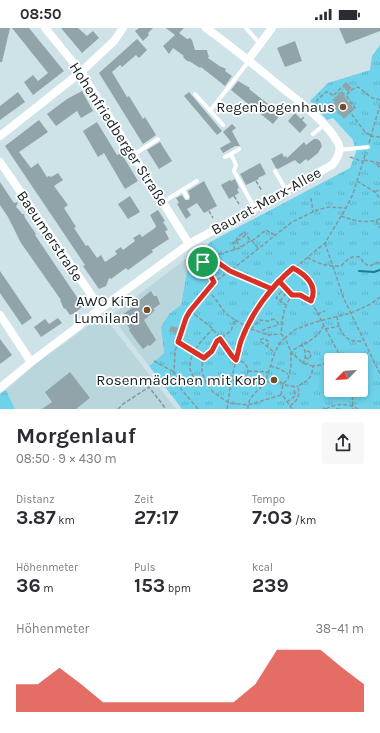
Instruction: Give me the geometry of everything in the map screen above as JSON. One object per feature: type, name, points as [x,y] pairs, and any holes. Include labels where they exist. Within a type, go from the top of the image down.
[{"type":"street","name":"Hohenfriedberger Straße","points":[[45,28],[81,72],[189,244]]},
{"type":"street","points":[[0,136],[81,72],[114,41],[123,28]]},
{"type":"street","points":[[206,28],[301,103],[324,125],[338,143],[339,153]]},
{"type":"street","points":[[249,61],[272,28]]},
{"type":"street","name":"Baurat-Marx-Allee","points":[[0,388],[81,323],[189,244],[332,165],[339,153]]},
{"type":"street","name":"Baeumerstraße","points":[[0,162],[101,309]]},
{"type":"street","points":[[0,315],[31,362]]},
{"type":"lane","points":[[246,28],[260,44]]},
{"type":"lane","points":[[210,111],[249,61]]},
{"type":"lane","points":[[195,94],[223,125]]},
{"type":"lane","points":[[313,134],[324,125]]},
{"type":"lane","points":[[133,155],[158,139]]},
{"type":"lane","points":[[339,153],[368,147]]},
{"type":"lane","points":[[224,157],[239,150]]},
{"type":"lane","points":[[231,154],[236,165],[234,171],[254,208]]},
{"type":"lane","points":[[276,171],[286,190]]},
{"type":"lane","points":[[163,202],[197,182]]},
{"type":"lane","points":[[183,190],[187,197]]},
{"type":"path","points":[[380,100],[372,98],[358,87],[353,88],[346,94],[355,108],[350,112],[365,132],[370,136],[380,137]]},
{"type":"path","points":[[327,116],[317,104],[317,100],[326,92],[329,92],[333,96],[341,88],[342,90]]},
{"type":"path","points":[[227,409],[231,379],[241,342],[247,327],[262,302],[279,281],[325,243],[346,208],[358,181],[380,105]]},
{"type":"path","points":[[350,158],[379,164],[380,168]]},
{"type":"path","points":[[256,181],[262,191]]},
{"type":"path","points":[[358,181],[375,192],[380,199]]},
{"type":"path","points":[[375,192],[380,189]]},
{"type":"path","points":[[234,196],[239,204]]},
{"type":"path","points":[[311,198],[313,212]]},
{"type":"path","points":[[198,409],[181,388],[174,372],[175,352],[186,318],[190,311],[214,282],[292,222],[313,212],[330,207],[346,208]]},
{"type":"path","points":[[209,211],[213,218]]},
{"type":"path","points":[[341,216],[350,220],[363,222],[376,221],[380,219]]},
{"type":"path","points":[[376,221],[380,228]]},
{"type":"path","points":[[203,262],[210,257],[241,247],[266,230],[275,235]]},
{"type":"path","points":[[235,250],[233,243],[239,241],[246,235],[258,248]]},
{"type":"path","points":[[236,241],[241,247]]},
{"type":"path","points":[[325,243],[344,299],[380,374]]},
{"type":"path","points":[[189,244],[203,262],[214,282]]},
{"type":"path","points":[[307,257],[319,264],[332,266],[341,266],[349,258],[354,256],[360,257],[364,263],[369,266],[380,262]]},
{"type":"path","points":[[210,257],[230,271],[272,289]]},
{"type":"path","points":[[293,268],[304,276],[312,286],[314,295],[311,301]]},
{"type":"path","points":[[279,281],[292,295],[300,295],[311,301],[338,353]]},
{"type":"path","points":[[285,287],[276,298],[286,305]]},
{"type":"path","points":[[280,301],[285,295],[282,290]]},
{"type":"path","points":[[207,291],[214,297],[225,313],[235,320],[251,329],[268,335],[281,334],[285,338],[291,352],[291,367],[288,379],[284,384],[281,395]]},
{"type":"path","points":[[281,334],[286,305],[292,295]]},
{"type":"path","points":[[248,409],[249,401],[265,381],[275,353],[285,338],[296,329],[320,320],[351,314],[380,298]]},
{"type":"path","points":[[190,311],[213,329],[236,360],[245,363],[248,371],[247,376],[235,381],[225,376],[207,384],[195,380],[190,369],[194,352],[213,329]]},
{"type":"path","points":[[317,314],[325,311]]},
{"type":"path","points":[[337,316],[342,334],[351,341],[364,341]]},
{"type":"path","points":[[251,329],[260,320],[268,321],[274,319],[278,323],[278,325],[260,332]]},
{"type":"path","points":[[235,320],[231,331],[217,341],[212,351],[204,358],[202,373],[207,384],[213,392],[229,403],[248,405],[281,395]]},
{"type":"path","points":[[291,352],[301,344],[314,339],[320,333],[323,326]]},
{"type":"path","points":[[325,329],[339,326]]},
{"type":"path","points":[[267,347],[269,342],[264,338],[260,340],[260,341],[267,347],[275,353]]},
{"type":"path","points":[[178,342],[204,358]]},
{"type":"path","points":[[301,344],[305,350],[304,363]]},
{"type":"path","points":[[305,350],[308,350],[311,353],[310,359],[305,358]]},
{"type":"path","points":[[291,352],[304,363],[313,366],[324,363]]},
{"type":"path","points":[[154,361],[174,372]]},
{"type":"path","points":[[270,366],[289,374]]},
{"type":"path","points":[[265,381],[268,382],[275,379],[284,384],[298,386],[308,381],[312,373],[313,366]]},
{"type":"path","points":[[248,371],[268,372]]},
{"type":"path","points":[[288,402],[294,396],[294,386]]},
{"type":"path","points":[[290,406],[297,401],[299,394],[298,386]]},
{"type":"path","points":[[118,409],[149,387],[166,409]]},
{"type":"path","points":[[281,395],[292,409]]},
{"type":"path","points":[[352,397],[353,408]]},
{"type":"path","points":[[324,409],[340,404],[358,409]]},
{"type":"path","points":[[346,409],[348,405]]},
{"type":"shaded area","name":"AWO KiTa Lumiland","points":[[188,257],[189,260],[181,305],[169,314],[161,327],[164,353],[149,366],[111,316]]},
{"type":"shaded area","points":[[103,315],[176,409],[15,409],[6,390],[38,362]]},
{"type":"green space","points":[[380,45],[380,409],[182,409],[149,366],[164,353],[161,327],[169,314],[181,305],[189,260],[205,249],[210,242],[350,168],[356,152],[353,140],[333,118],[327,120],[310,101],[328,83],[370,70],[372,56]]},
{"type":"green space","points":[[6,390],[15,409],[0,409],[0,394]]},
{"type":"building","points":[[0,28],[10,28],[2,62],[0,62]]},
{"type":"building","points":[[12,28],[29,28],[64,71],[33,95],[24,82],[33,75],[38,81],[48,73]]},
{"type":"building","points":[[61,28],[78,28],[87,36],[93,31],[99,38],[82,53]]},
{"type":"building","points":[[139,28],[153,28],[143,41],[135,31]]},
{"type":"building","points":[[166,28],[184,28],[179,33],[187,39],[190,38],[192,40],[195,50],[207,50],[209,56],[208,58],[226,69],[225,71],[232,76],[225,86],[201,67],[200,68],[186,60],[183,57],[184,56],[173,48],[169,54],[163,46],[175,35]]},
{"type":"building","points":[[339,28],[380,28],[380,31],[346,44]]},
{"type":"building","points":[[137,39],[147,50],[139,58],[136,55],[122,67],[120,65],[112,72],[127,97],[129,96],[143,119],[145,117],[156,135],[143,144],[99,73]]},
{"type":"building","points":[[295,41],[302,61],[285,67],[277,48]]},
{"type":"building","points":[[238,81],[250,88],[249,89],[281,114],[273,124],[231,90]]},
{"type":"building","points":[[346,82],[352,88],[348,92],[342,86]]},
{"type":"building","points":[[82,91],[93,111],[81,118],[77,111],[56,126],[47,114],[67,99]]},
{"type":"building","name":"Regenbogenhaus","points":[[342,91],[354,109],[344,119],[332,105],[335,102],[332,100]]},
{"type":"building","points":[[18,92],[25,102],[0,120],[0,106]]},
{"type":"building","points":[[189,92],[222,131],[217,135],[184,96]]},
{"type":"building","points":[[295,113],[307,125],[300,133],[288,121]]},
{"type":"building","points":[[39,120],[48,132],[19,152],[31,168],[38,163],[47,177],[51,177],[58,173],[63,180],[54,186],[68,205],[64,208],[76,227],[74,228],[86,246],[88,245],[97,258],[101,255],[105,262],[117,254],[115,251],[121,247],[123,250],[135,241],[133,238],[140,234],[142,237],[155,228],[156,226],[150,215],[158,210],[165,221],[163,222],[168,230],[165,231],[169,239],[152,250],[153,252],[128,270],[126,268],[111,279],[109,278],[106,286],[99,289],[83,266],[85,265],[5,146]]},
{"type":"building","points":[[97,122],[117,155],[121,153],[138,181],[125,189],[104,153],[98,157],[83,131]]},
{"type":"building","points":[[232,124],[236,128],[232,131],[240,146],[235,146],[223,153],[220,148],[231,142],[223,132]]},
{"type":"building","points":[[314,139],[320,141],[322,146],[318,153],[308,161],[306,159],[300,164],[295,160],[278,169],[276,168],[271,159],[282,153],[284,157],[286,156],[287,158],[304,142],[306,145]]},
{"type":"building","points":[[160,142],[172,161],[159,169],[147,150]]},
{"type":"building","points":[[260,163],[266,174],[246,185],[240,174]]},
{"type":"building","points":[[235,179],[239,188],[237,189],[239,193],[229,199],[221,185]]},
{"type":"building","points":[[204,181],[217,206],[204,213],[197,203],[187,209],[191,215],[186,219],[177,204],[179,203],[176,198],[182,195],[185,200],[189,200],[190,197],[188,191]]},
{"type":"building","points":[[0,182],[14,203],[18,202],[16,207],[22,214],[24,214],[25,218],[36,234],[35,235],[83,306],[75,313],[70,315],[65,308],[64,309],[61,300],[21,243],[0,205]]},
{"type":"building","points":[[130,196],[140,212],[128,219],[118,204]]},
{"type":"building","points":[[204,251],[207,257],[193,266],[189,260]]},
{"type":"building","points":[[0,271],[32,318],[22,325],[0,293]]},
{"type":"building","points":[[151,291],[154,296],[157,296],[160,304],[153,309],[155,310],[144,320],[156,340],[150,346],[148,345],[143,349],[129,330],[130,329],[122,318],[122,315]]},
{"type":"building","points":[[58,318],[62,323],[41,337],[34,327],[45,319],[49,324]]},
{"type":"building","points":[[171,326],[179,328],[177,334],[169,331]]},
{"type":"building","points":[[0,339],[12,355],[0,364]]},
{"type":"building","points":[[70,372],[90,398],[76,409],[42,409],[52,402],[45,392]]},
{"type":"waterway","points":[[359,271],[374,272],[380,270]]},
{"type":"place","name":"Regenbogenhaus","points":[[343,107]]},
{"type":"place","name":"AWO KiTa Lumiland","points":[[147,310]]},
{"type":"place","name":"Rosenmädchen mit Korb","points":[[274,380]]},
{"type":"route","points":[[203,262],[210,257],[230,271],[272,289],[279,281],[292,295],[300,295],[311,301],[314,295],[312,286],[308,280],[293,268],[279,281],[262,302],[247,327],[236,360],[220,339],[217,341],[212,351],[204,358],[178,342],[186,318],[190,311],[214,282],[203,262]]}]
